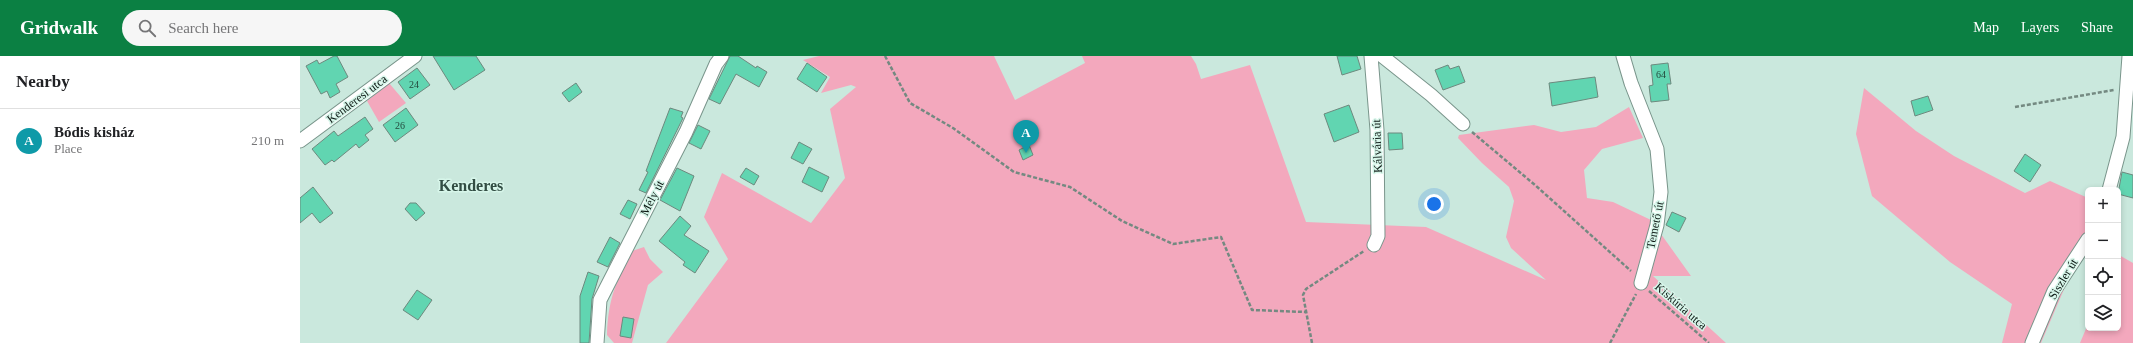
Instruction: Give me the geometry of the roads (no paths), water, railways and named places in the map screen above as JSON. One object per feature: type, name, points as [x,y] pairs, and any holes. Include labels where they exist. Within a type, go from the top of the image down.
[{"type":"street","name":"Kenderesi utca","points":[[300,141],[414,56]]},
{"type":"street","name":"Mély út","points":[[598,343],[600,300],[682,139],[716,64],[722,56]]},
{"type":"street","name":"Kálvária út","points":[[1371,56],[1377,130],[1376,240]]},
{"type":"street","points":[[1382,56],[1431,94],[1463,124]]},
{"type":"street","name":"Temető út","points":[[1623,56],[1631,83],[1657,149],[1661,192],[1658,218],[1641,283]]},
{"type":"street","points":[[2109,187],[2123,137],[2129,56]]},
{"type":"street","points":[[2123,137],[2133,146]]},
{"type":"street","name":"Siszler út","points":[[2032,343],[2054,291],[2085,244]]},
{"type":"place","name":"Bódis kisház","points":[[1026,153]]},
{"type":"district","name":"Kenderes","points":[[471,185]]}]
